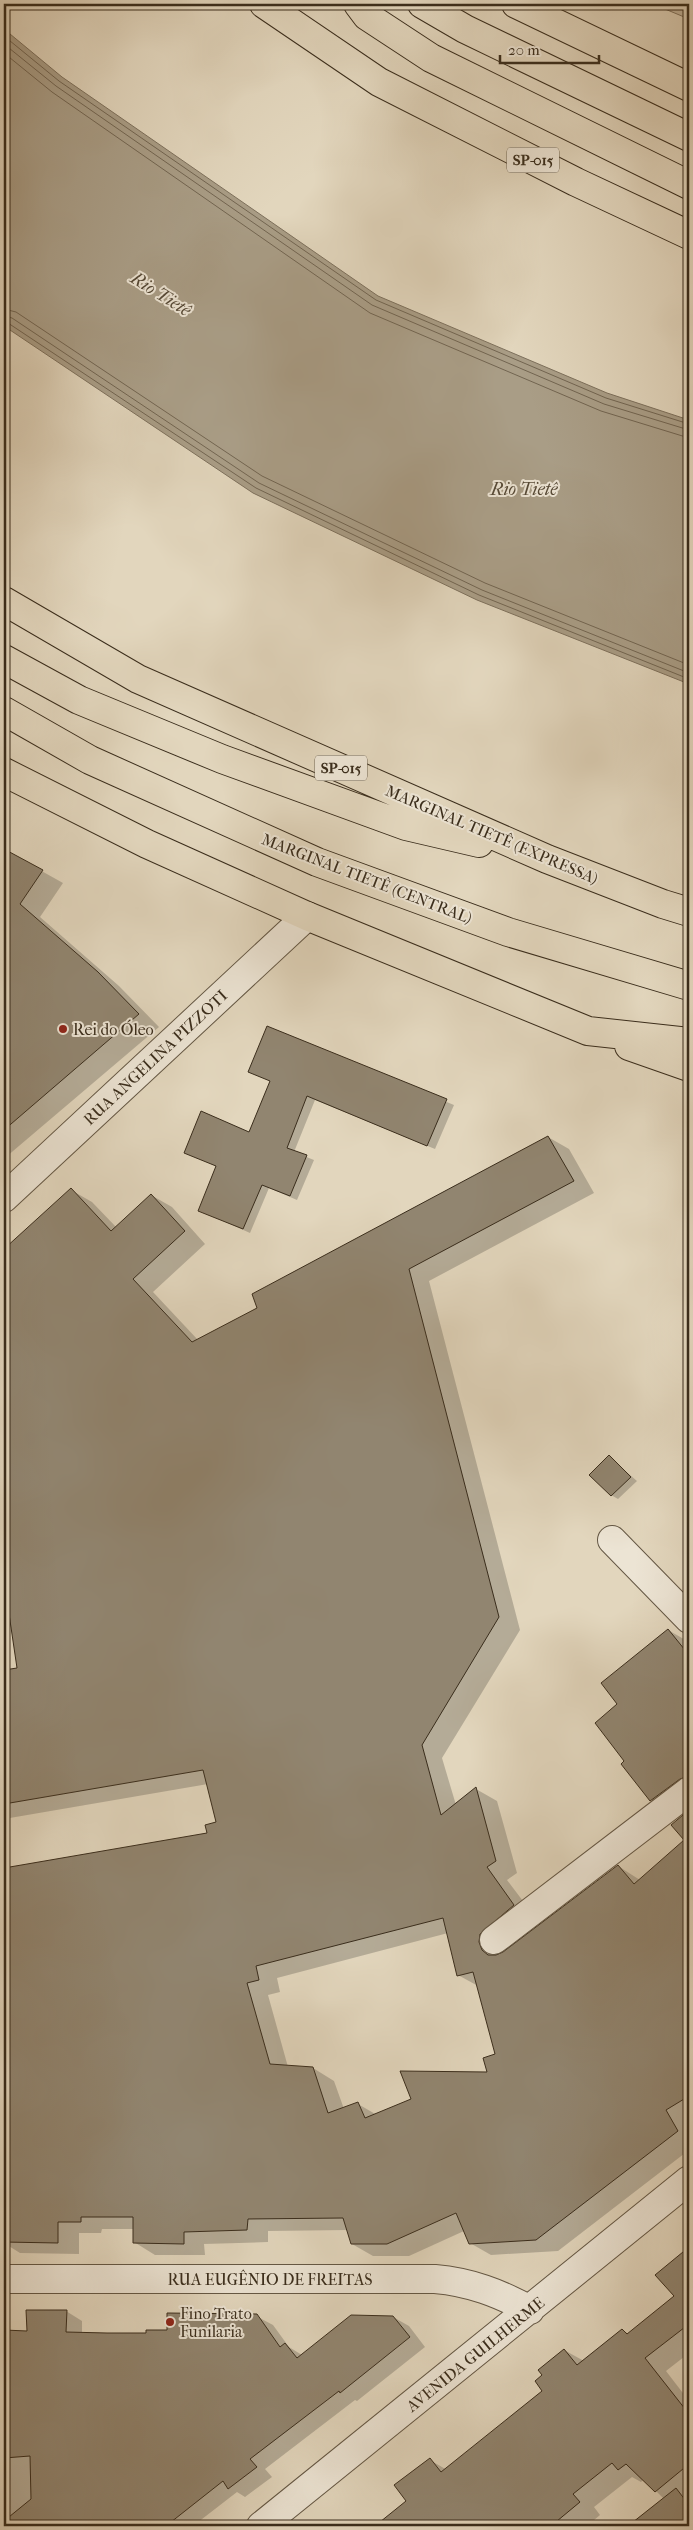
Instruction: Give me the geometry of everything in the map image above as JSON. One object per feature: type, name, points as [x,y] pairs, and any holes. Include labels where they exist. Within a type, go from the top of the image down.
[{"type":"highway","name":"SP-015","points":[[264,4],[380,82],[576,182],[689,235]]},
{"type":"highway","points":[[358,4],[367,16],[431,58],[689,185]]},
{"type":"highway","points":[[422,4],[465,29],[689,137]]},
{"type":"highway","points":[[516,4],[689,88]]},
{"type":"highway","name":"MARGINAL TIETÊ (EXPRESSA)","points":[[4,601],[138,679],[547,860],[689,912]]},
{"type":"highway","points":[[4,659],[78,700],[222,759],[406,826],[547,860]]},
{"type":"highway","name":"MARGINAL TIETÊ (CENTRAL)","points":[[4,711],[90,760],[317,862],[508,932],[689,986]]},
{"type":"highway","points":[[4,772],[147,844],[307,916],[588,1031],[689,1067]]},
{"type":"highway","points":[[588,1031],[689,1042]]},
{"type":"street","name":"RUA ANGELINA PIZZOTI","points":[[4,1198],[307,916]]},
{"type":"street","points":[[612,1540],[689,1619]]},
{"type":"street","points":[[494,1940],[689,1792]]},
{"type":"street","name":"AVENIDA GUILHERME","points":[[260,2526],[689,2180]]},
{"type":"street","name":"RUA EUGÊNIO DE FREITAS","points":[[4,2279],[435,2279],[458,2281],[482,2288],[530,2310]]},
{"type":"shaded area","points":[[653,4],[689,4],[689,19]]},
{"type":"water","name":"Rio Tietê","points":[[4,29],[62,77],[378,296],[607,393],[689,420],[689,684],[477,600],[253,493],[4,326]]},
{"type":"building","name":"Rei do Óleo","points":[[4,849],[43,870],[20,904],[98,972],[139,1014],[4,1130]]},
{"type":"building","points":[[267,1026],[447,1099],[427,1146],[307,1096],[287,1148],[307,1155],[290,1196],[262,1185],[243,1229],[198,1211],[216,1166],[184,1153],[201,1111],[249,1132],[270,1081],[248,1072]]},
{"type":"building","points":[[548,1136],[574,1181],[409,1269],[499,1617],[422,1745],[441,1815],[476,1787],[496,1861],[487,1867],[514,1905],[480,1934],[479,1942],[482,1950],[488,1955],[496,1955],[503,1952],[618,1865],[634,1884],[684,1840],[671,1825],[689,1810],[689,2096],[666,2110],[678,2131],[536,2240],[469,2244],[456,2213],[387,2244],[351,2244],[343,2218],[248,2219],[247,2230],[184,2232],[184,2244],[133,2243],[133,2217],[81,2217],[81,2222],[58,2222],[58,2243],[4,2242],[4,1868],[207,1833],[205,1825],[216,1822],[203,1770],[4,1804],[4,1670],[17,1668],[4,1580],[4,1249],[71,1188],[111,1231],[151,1194],[185,1231],[133,1279],[192,1342],[257,1308],[252,1294]],"holes":[[[443,1918],[457,1976],[473,1972],[495,2054],[483,2058],[487,2072],[400,2071],[411,2099],[365,2118],[358,2102],[328,2113],[313,2067],[270,2064],[247,1983],[259,1980],[256,1966]]]},
{"type":"building","points":[[609,1455],[631,1477],[611,1496],[589,1475]]},
{"type":"building","points":[[668,1629],[689,1655],[689,1776],[680,1779],[650,1801],[621,1764],[624,1761],[595,1723],[617,1704],[601,1683]]},
{"type":"building","points":[[689,2247],[689,2324],[645,2358],[689,2414],[689,2464],[655,2492],[626,2464],[618,2470],[612,2463],[573,2494],[580,2502],[551,2526],[375,2526],[406,2501],[394,2485],[430,2458],[441,2472],[542,2391],[535,2381],[542,2375],[538,2370],[564,2349],[577,2365],[622,2329],[627,2334],[674,2296],[655,2275]]},
{"type":"building","points":[[26,2310],[67,2310],[66,2332],[107,2333],[146,2333],[146,2330],[167,2330],[167,2313],[257,2314],[280,2347],[285,2343],[297,2358],[351,2315],[393,2316],[410,2337],[340,2393],[339,2391],[250,2459],[257,2467],[228,2489],[223,2481],[166,2526],[4,2526],[4,2521],[31,2499],[30,2456],[4,2458],[4,2330],[27,2331]]},
{"type":"building","points":[[676,2488],[689,2505],[689,2526],[628,2526]]},
{"type":"place","name":"Rei do Óleo","points":[[63,1029]]},
{"type":"place","name":"Fino Trato Funilaria","points":[[170,2322]]}]
